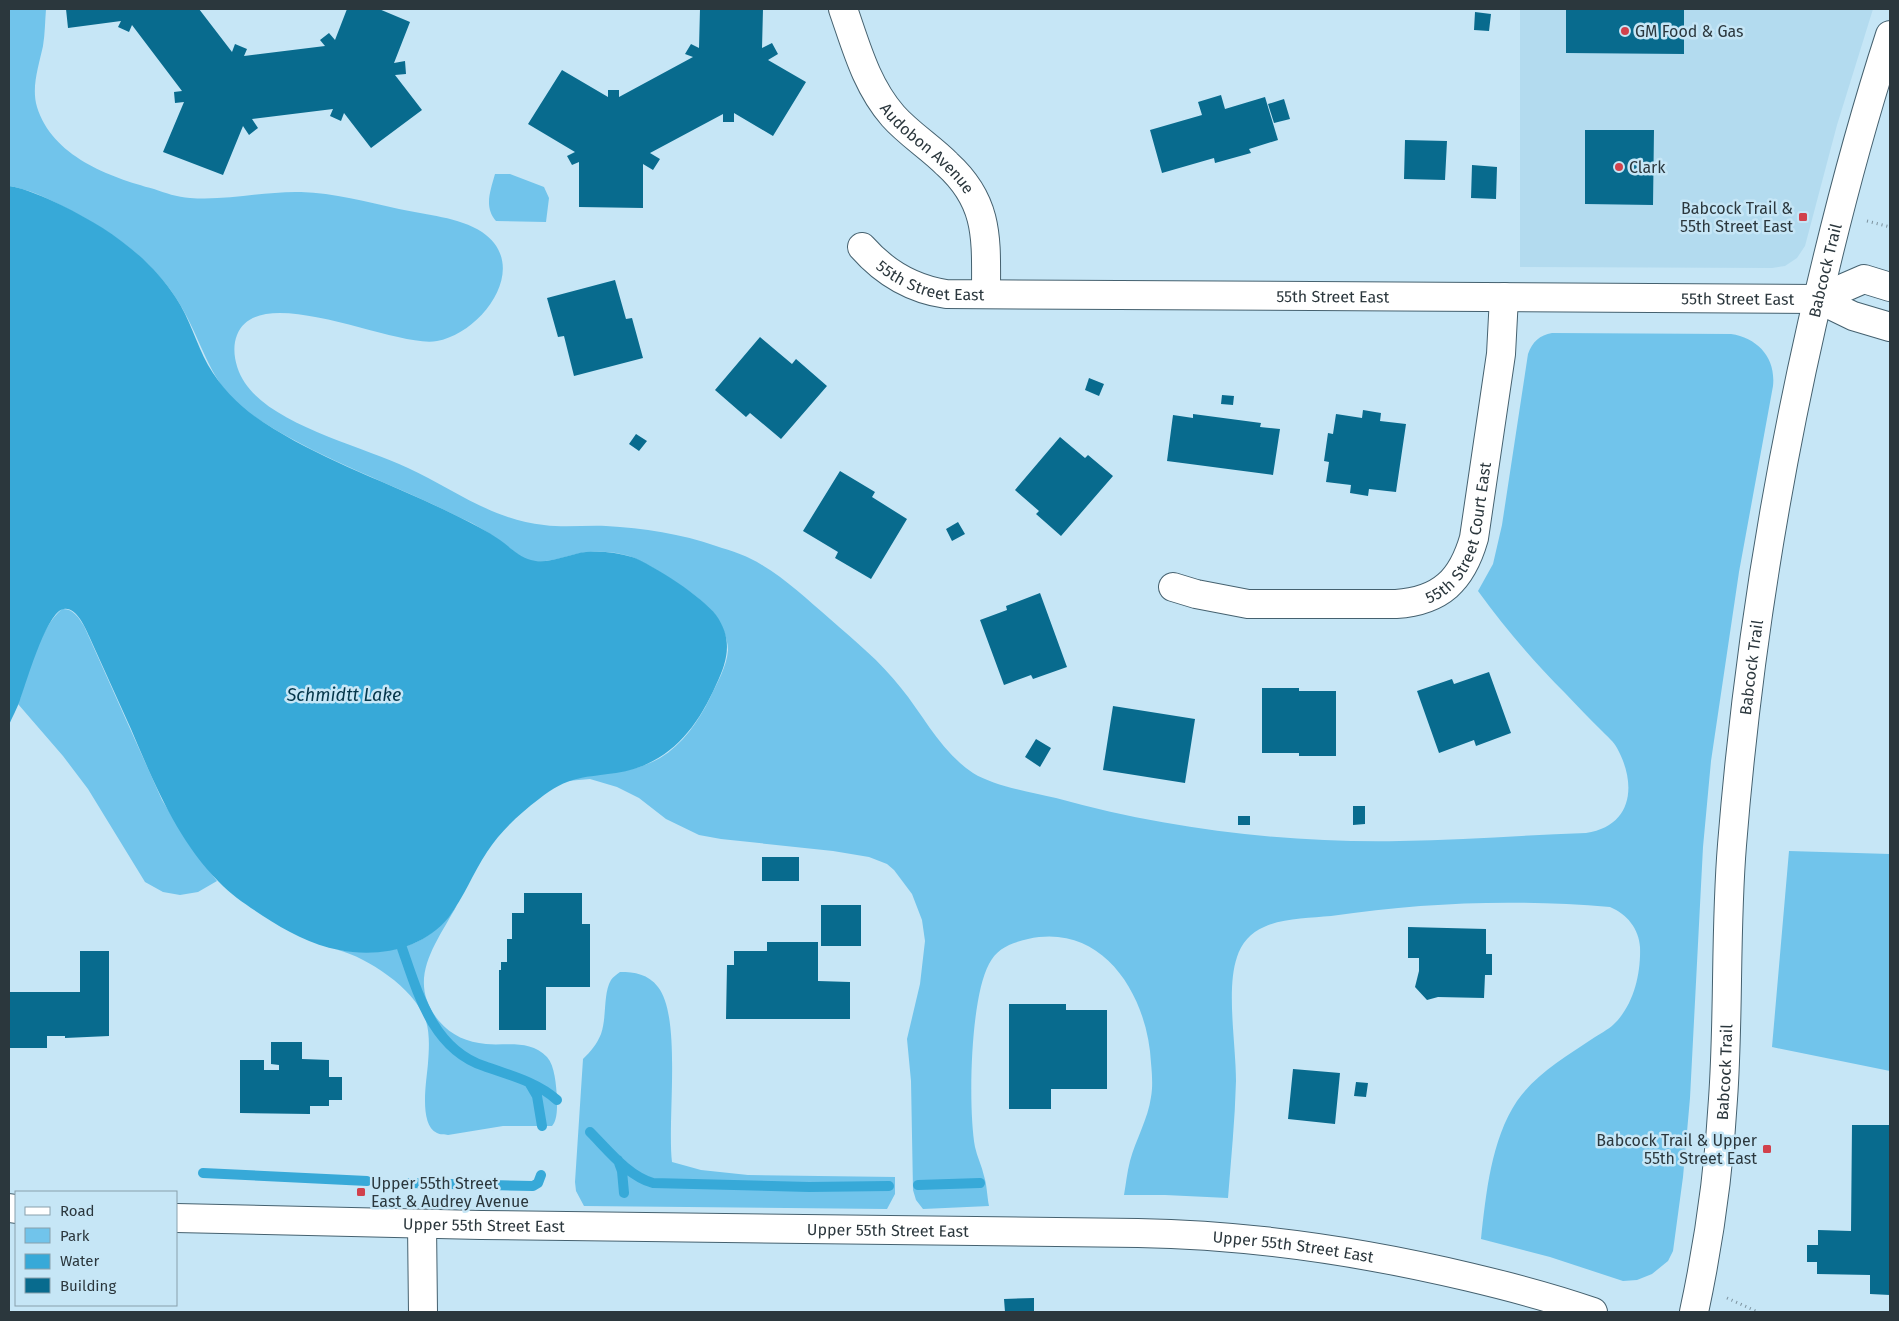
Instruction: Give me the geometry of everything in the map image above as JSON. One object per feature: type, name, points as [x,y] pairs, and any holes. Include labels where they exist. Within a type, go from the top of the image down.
[{"type":"street","name":"Audobon Avenue","points":[[844,9],[865,70],[885,106],[902,126],[948,164],[974,195],[982,214],[985,234],[986,294]]},
{"type":"street","name":"Babcock Trail","points":[[1694,1312],[1710,1232],[1721,1128],[1725,1066],[1731,849],[1753,646],[1779,484],[1797,392],[1818,299],[1858,141],[1890,35]]},
{"type":"street","name":"55th Street East","points":[[862,247],[884,268],[901,279],[920,288],[946,294],[1818,299]]},
{"type":"street","points":[[1818,299],[1864,279],[1890,287]]},
{"type":"street","name":"55th Street Court East","points":[[1173,586],[1214,598],[1248,604],[1396,604],[1427,598],[1451,583],[1464,566],[1474,538],[1501,354],[1504,297]]},
{"type":"street","points":[[1818,299],[1853,316],[1890,327]]},
{"type":"street","name":"Upper 55th Street East","points":[[178,1218],[422,1224],[989,1230],[1200,1235],[1289,1243],[1410,1263],[1513,1287],[1593,1312]]},
{"type":"street","points":[[422,1224],[423,1312]]},
{"type":"shaded area","points":[[1520,9],[1873,9],[1837,125],[1805,246],[1797,258],[1785,266],[1772,268],[1520,267]]},
{"type":"green space","points":[[9,9],[46,9],[44,41],[35,84],[37,107],[44,124],[55,139],[84,162],[101,171],[171,195],[185,197],[204,199],[301,192],[350,198],[463,223],[482,232],[496,246],[502,262],[502,279],[495,296],[484,312],[470,325],[454,335],[437,341],[417,341],[391,336],[299,314],[272,313],[250,320],[237,335],[235,341],[237,366],[245,383],[258,398],[276,411],[320,433],[408,468],[490,510],[508,517],[552,526],[606,526],[662,532],[690,538],[751,559],[789,584],[876,660],[901,688],[951,755],[973,773],[991,782],[1013,788],[1140,818],[1226,832],[1356,841],[1586,833],[1602,829],[1613,822],[1622,813],[1627,801],[1628,789],[1627,775],[1616,746],[1531,656],[1478,591],[1493,564],[1502,525],[1528,354],[1537,340],[1544,335],[1552,333],[1731,334],[1741,336],[1757,345],[1768,358],[1772,367],[1773,386],[1739,572],[1711,761],[1703,847],[1690,1098],[1683,1177],[1673,1251],[1668,1261],[1652,1274],[1637,1280],[1623,1281],[1550,1257],[1481,1239],[1491,1168],[1501,1133],[1517,1101],[1542,1074],[1614,1024],[1627,1008],[1635,988],[1640,957],[1639,940],[1635,928],[1627,918],[1610,907],[1540,903],[1436,905],[1288,920],[1271,924],[1251,935],[1244,943],[1237,957],[1232,985],[1236,1081],[1228,1198],[1124,1195],[1130,1161],[1147,1113],[1152,1084],[1148,1038],[1141,1013],[1131,990],[1117,970],[1100,953],[1079,942],[1055,937],[1028,939],[1010,944],[1000,950],[989,964],[983,980],[974,1027],[971,1081],[973,1129],[976,1151],[986,1183],[989,1206],[923,1209],[916,1200],[913,1190],[911,1081],[907,1039],[920,984],[925,941],[922,920],[912,894],[894,870],[887,864],[869,857],[699,835],[666,819],[639,798],[617,787],[590,779],[567,781],[625,771],[648,764],[660,758],[683,739],[705,707],[726,662],[727,640],[722,625],[714,613],[698,598],[674,581],[638,560],[624,555],[610,552],[590,552],[548,561],[531,561],[523,558],[476,526],[435,505],[302,445],[277,431],[239,405],[228,394],[212,370],[176,298],[164,281],[134,251],[117,238],[49,199],[9,186]]},
{"type":"green space","points":[[495,174],[510,174],[544,187],[549,198],[546,222],[496,221],[492,216],[489,205]]},
{"type":"green space","points":[[62,609],[72,612],[84,626],[162,800],[190,846],[217,881],[198,892],[180,895],[163,892],[145,882],[88,789],[63,756],[18,704],[41,640],[54,617]]},
{"type":"green space","points":[[1789,851],[1890,854],[1890,1071],[1772,1047]]},
{"type":"green space","points":[[457,905],[427,962],[424,977],[429,1006],[439,1021],[449,1031],[460,1037],[472,1042],[486,1044],[518,1044],[540,1051],[547,1057],[556,1081],[557,1108],[552,1126],[503,1126],[448,1135],[437,1133],[427,1121],[425,1090],[429,1037],[426,1021],[421,1009],[402,987],[390,977],[363,960],[338,950],[374,952],[406,946],[420,940],[433,931],[446,920]]},
{"type":"green space","points":[[620,972],[636,973],[650,979],[658,987],[665,1001],[670,1021],[672,1044],[672,1162],[701,1170],[748,1175],[895,1177],[895,1194],[887,1209],[584,1206],[576,1191],[575,1182],[583,1059],[594,1047],[601,1034],[609,985],[612,979]]},
{"type":"water","name":"Schmidtt Lake","points":[[9,186],[35,194],[78,214],[110,233],[139,255],[153,268],[176,298],[208,365],[221,385],[245,409],[274,429],[319,454],[469,522],[527,559],[544,561],[592,552],[626,555],[664,574],[701,600],[716,615],[721,624],[727,641],[727,650],[716,685],[699,717],[689,731],[665,754],[651,762],[634,769],[576,779],[549,791],[517,817],[498,837],[482,860],[449,917],[438,928],[413,944],[385,952],[369,953],[329,948],[290,932],[234,896],[204,866],[168,810],[87,632],[80,618],[72,611],[64,609],[57,613],[51,621],[44,634],[9,725]]},
{"type":"building","points":[[66,9],[199,9],[232,52],[235,44],[247,49],[244,56],[325,46],[320,40],[329,33],[335,40],[347,9],[379,9],[410,22],[394,63],[405,61],[406,74],[395,75],[422,110],[371,148],[344,113],[341,121],[330,116],[333,109],[252,119],[258,128],[249,135],[243,126],[223,175],[163,152],[184,102],[175,103],[174,92],[182,91],[132,25],[129,32],[118,27],[121,21],[68,28]]},
{"type":"building","points":[[700,9],[763,9],[762,48],[772,43],[778,54],[768,60],[806,82],[773,136],[734,113],[734,122],[723,122],[723,114],[650,153],[660,159],[653,170],[643,164],[643,208],[579,207],[579,162],[572,165],[567,156],[575,152],[528,124],[562,70],[608,97],[608,90],[619,90],[619,97],[693,57],[685,54],[691,44],[699,48]]},
{"type":"building","name":"GM Food & Gas","points":[[1566,9],[1684,9],[1684,54],[1566,53]]},
{"type":"building","points":[[1475,12],[1491,14],[1489,31],[1474,30]]},
{"type":"building","points":[[1221,95],[1225,109],[1265,97],[1278,140],[1249,149],[1251,153],[1215,163],[1214,158],[1162,173],[1150,130],[1202,115],[1198,102]]},
{"type":"building","points":[[1284,99],[1290,119],[1274,123],[1268,104]]},
{"type":"building","name":"Clark","points":[[1585,130],[1654,130],[1653,205],[1585,204]]},
{"type":"building","points":[[1405,140],[1447,141],[1445,180],[1404,179]]},
{"type":"building","points":[[1472,165],[1497,167],[1496,199],[1471,198]]},
{"type":"building","points":[[615,280],[626,319],[632,318],[643,358],[574,376],[564,336],[558,337],[547,298]]},
{"type":"building","points":[[760,337],[792,364],[796,359],[827,386],[781,439],[750,413],[746,417],[715,390]]},
{"type":"building","points":[[1089,378],[1104,384],[1099,396],[1085,390]]},
{"type":"building","points":[[1222,395],[1234,396],[1233,405],[1221,404]]},
{"type":"building","points":[[1363,410],[1381,413],[1380,421],[1406,424],[1396,492],[1369,489],[1368,496],[1350,493],[1351,485],[1326,482],[1329,462],[1324,461],[1328,433],[1333,434],[1336,414],[1362,418]]},
{"type":"building","points":[[1193,414],[1261,423],[1260,427],[1280,429],[1273,475],[1167,461],[1173,415],[1193,418]]},
{"type":"building","points":[[636,434],[647,441],[639,451],[629,444]]},
{"type":"building","points":[[1060,437],[1085,458],[1088,455],[1113,476],[1061,536],[1036,514],[1039,511],[1015,490]]},
{"type":"building","points":[[840,471],[875,492],[872,497],[907,519],[871,579],[835,558],[838,552],[803,531]]},
{"type":"building","points":[[958,522],[965,534],[952,541],[946,529]]},
{"type":"building","points":[[1040,593],[1067,667],[1033,679],[1031,675],[1004,685],[980,620],[1007,610],[1006,606]]},
{"type":"building","points":[[1489,672],[1511,733],[1476,746],[1474,740],[1439,753],[1417,691],[1452,679],[1454,684]]},
{"type":"building","points":[[1262,688],[1336,691],[1336,756],[1262,753]]},
{"type":"building","points":[[1113,706],[1195,719],[1185,783],[1103,770]]},
{"type":"building","points":[[1036,739],[1051,748],[1040,767],[1025,757]]},
{"type":"building","points":[[1353,806],[1365,806],[1365,824],[1353,825]]},
{"type":"building","points":[[1238,816],[1250,816],[1250,825],[1238,825]]},
{"type":"building","points":[[762,857],[799,857],[799,881],[762,881]]},
{"type":"building","points":[[524,893],[582,893],[582,924],[590,924],[590,987],[546,987],[546,1030],[499,1030],[499,970],[501,970],[501,962],[507,962],[507,939],[512,939],[512,913],[524,913]]},
{"type":"building","points":[[821,905],[861,905],[861,946],[821,946]]},
{"type":"building","points":[[1408,927],[1486,929],[1486,954],[1492,954],[1492,975],[1485,975],[1484,998],[1438,997],[1427,1000],[1415,987],[1419,971],[1419,958],[1408,958]]},
{"type":"building","points":[[767,942],[818,942],[818,981],[850,982],[850,1019],[726,1019],[727,965],[734,965],[734,951],[767,951]]},
{"type":"building","points":[[80,951],[109,951],[109,1036],[65,1038],[65,1036],[47,1036],[47,1048],[9,1048],[9,992],[80,992]]},
{"type":"building","points":[[1009,1004],[1066,1004],[1066,1010],[1107,1010],[1107,1089],[1051,1089],[1051,1109],[1009,1109]]},
{"type":"building","points":[[271,1042],[302,1042],[302,1059],[329,1060],[329,1077],[342,1077],[342,1100],[329,1100],[329,1106],[310,1106],[310,1114],[240,1113],[240,1060],[264,1060],[264,1070],[279,1070],[279,1065],[271,1064]]},
{"type":"building","points":[[1293,1069],[1340,1073],[1335,1124],[1288,1119]]},
{"type":"building","points":[[1356,1082],[1368,1083],[1366,1097],[1354,1096]]},
{"type":"building","points":[[1852,1125],[1890,1125],[1890,1295],[1870,1294],[1870,1275],[1817,1274],[1817,1262],[1807,1262],[1807,1245],[1818,1245],[1818,1230],[1851,1231]]},
{"type":"building","points":[[1034,1298],[1034,1312],[1005,1312],[1004,1299]]},
{"type":"waterway","points":[[402,948],[414,983],[430,1018],[452,1047],[466,1058],[541,1088],[557,1100]]},
{"type":"waterway","points":[[530,1084],[537,1096],[542,1126]]},
{"type":"waterway","points":[[590,1132],[627,1169],[644,1180],[653,1183],[809,1187],[889,1186]]},
{"type":"waterway","points":[[618,1160],[622,1171],[624,1193]]},
{"type":"waterway","points":[[203,1173],[367,1181]]},
{"type":"waterway","points":[[409,1183],[533,1186],[538,1183],[541,1175]]},
{"type":"waterway","points":[[918,1185],[980,1183]]},
{"type":"place","name":"GM Food & Gas","points":[[1625,31]]},
{"type":"place","name":"Clark","points":[[1619,167]]},
{"type":"place","name":"Babcock Trail & 55th Street East","points":[[1803,217]]},
{"type":"place","name":"Babcock Trail & Upper 55th Street East","points":[[1767,1149]]},
{"type":"place","name":"Upper 55th Street East & Audrey Avenue","points":[[361,1192]]}]
